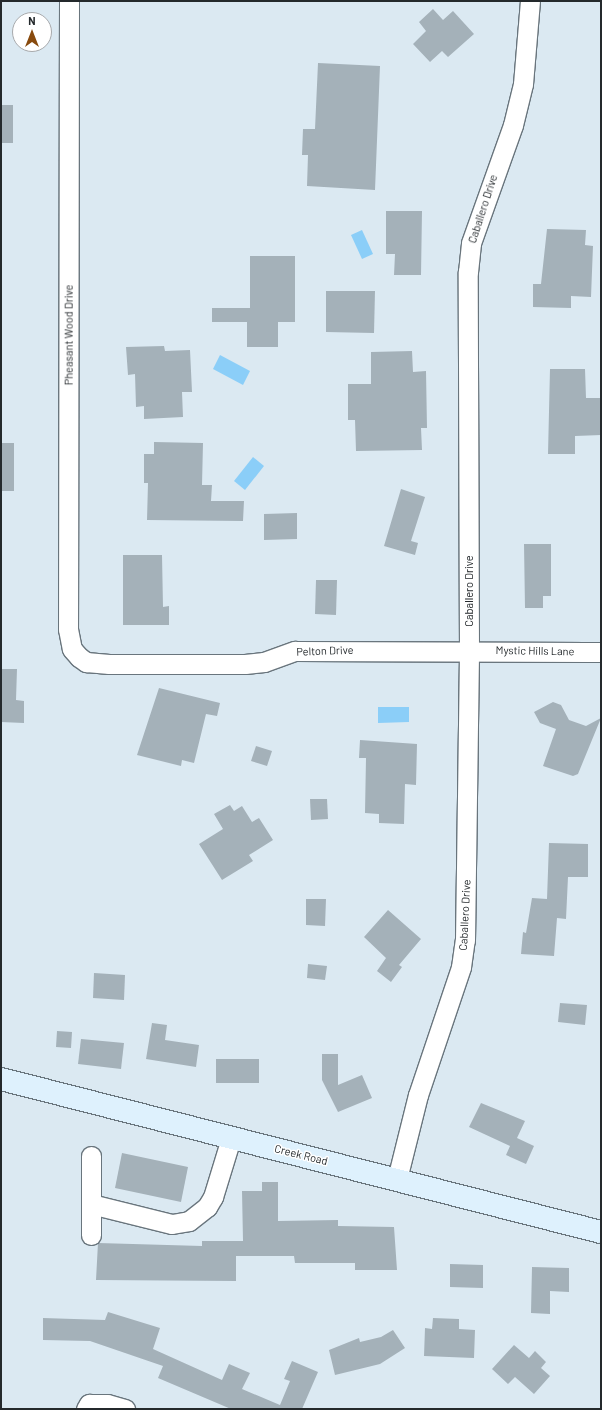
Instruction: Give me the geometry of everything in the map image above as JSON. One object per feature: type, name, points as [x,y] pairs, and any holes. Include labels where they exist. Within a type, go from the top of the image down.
[{"type":"street","name":"Pheasant Wood Drive","points":[[69,1],[68,629],[72,649],[86,662]]},
{"type":"street","name":"Caballero Drive","points":[[397,1179],[418,1095],[461,968],[465,940],[469,650],[471,243],[513,125],[523,84],[530,1]]},
{"type":"street","name":"Pelton Drive","points":[[86,662],[109,664],[245,664],[264,662],[295,651],[469,650]]},
{"type":"street","name":"Mystic Hills Lane","points":[[469,650],[601,652]]},
{"type":"street","name":"Creek Road","points":[[1,1079],[601,1232]]},
{"type":"street","points":[[91,1204],[172,1224],[189,1221],[207,1206],[212,1197],[232,1138]]},
{"type":"street","points":[[91,1156],[91,1235]]},
{"type":"street","points":[[87,1407],[107,1404],[125,1409]]},
{"type":"water","points":[[362,230],[373,254],[362,259],[351,235]]},
{"type":"water","points":[[220,355],[250,371],[243,385],[213,369]]},
{"type":"water","points":[[253,457],[264,466],[245,490],[234,481]]},
{"type":"water","points":[[378,707],[409,707],[409,722],[378,723]]},
{"type":"building","points":[[433,9],[443,20],[453,11],[474,34],[448,57],[442,51],[430,62],[413,44],[426,31],[419,22]]},
{"type":"building","points":[[318,63],[380,66],[375,190],[307,186],[308,155],[302,155],[303,129],[315,129]]},
{"type":"building","points":[[1,105],[13,105],[13,143],[1,143]]},
{"type":"building","points":[[386,211],[422,211],[421,275],[394,275],[395,254],[386,254]]},
{"type":"building","points":[[547,229],[586,230],[585,245],[593,246],[591,297],[571,296],[571,308],[533,307],[533,284],[541,284]]},
{"type":"building","points":[[250,256],[295,256],[295,322],[278,322],[278,347],[247,347],[247,322],[212,322],[212,308],[250,308]]},
{"type":"building","points":[[326,291],[375,291],[374,333],[326,332]]},
{"type":"building","points":[[164,346],[165,351],[190,350],[192,392],[182,392],[183,417],[144,419],[144,406],[136,407],[135,374],[128,375],[126,347]]},
{"type":"building","points":[[412,351],[413,372],[426,371],[427,428],[421,428],[422,450],[356,451],[355,420],[348,420],[348,384],[371,384],[371,352]]},
{"type":"building","points":[[550,369],[585,369],[586,398],[601,398],[601,435],[575,436],[575,454],[548,454]]},
{"type":"building","points":[[154,442],[203,443],[202,485],[212,485],[211,501],[244,501],[243,521],[147,520],[148,483],[144,483],[144,454],[154,454]]},
{"type":"building","points":[[1,443],[14,443],[14,491],[1,491]]},
{"type":"building","points":[[401,489],[425,497],[411,541],[418,543],[415,555],[384,546]]},
{"type":"building","points":[[297,513],[297,539],[264,540],[264,514]]},
{"type":"building","points":[[524,544],[551,544],[551,596],[543,596],[543,608],[525,608]]},
{"type":"building","points":[[123,555],[162,555],[163,607],[169,606],[169,625],[123,625]]},
{"type":"building","points":[[316,580],[337,580],[336,615],[315,614]]},
{"type":"building","points":[[1,669],[17,669],[16,700],[24,701],[24,723],[1,722]]},
{"type":"building","points":[[159,688],[220,703],[217,716],[206,714],[194,763],[182,760],[181,766],[137,755]]},
{"type":"building","points":[[553,702],[561,705],[569,720],[586,726],[601,718],[578,774],[573,776],[543,766],[556,729],[540,723],[534,712]]},
{"type":"building","points":[[360,740],[417,744],[416,785],[405,784],[404,824],[379,823],[379,814],[365,813],[366,758],[359,758]]},
{"type":"building","points":[[256,746],[272,751],[267,766],[251,761]]},
{"type":"building","points":[[310,799],[327,799],[328,819],[311,820]]},
{"type":"building","points":[[230,805],[234,811],[242,806],[252,822],[259,818],[273,840],[249,855],[253,861],[222,880],[199,844],[223,829],[214,814]]},
{"type":"building","points":[[549,843],[588,844],[588,877],[568,877],[566,919],[557,918],[554,956],[521,954],[523,932],[526,933],[532,898],[547,899]]},
{"type":"building","points":[[306,899],[326,899],[325,926],[306,925]]},
{"type":"building","points":[[388,910],[421,939],[399,965],[402,967],[391,982],[377,971],[386,958],[364,937]]},
{"type":"building","points":[[308,964],[327,966],[325,980],[307,978]]},
{"type":"building","points":[[94,973],[125,975],[124,1000],[93,998]]},
{"type":"building","points":[[560,1003],[587,1005],[585,1025],[558,1022]]},
{"type":"building","points":[[152,1023],[167,1025],[165,1040],[199,1045],[196,1067],[146,1059]]},
{"type":"building","points":[[57,1031],[72,1032],[71,1048],[56,1047]]},
{"type":"building","points":[[81,1039],[124,1043],[121,1069],[78,1064]]},
{"type":"building","points":[[322,1054],[338,1054],[338,1085],[362,1075],[372,1098],[338,1112],[322,1080]]},
{"type":"building","points":[[216,1059],[259,1059],[259,1083],[216,1083]]},
{"type":"building","points":[[481,1103],[525,1121],[517,1138],[534,1146],[526,1164],[506,1155],[510,1146],[469,1127]]},
{"type":"building","points":[[122,1153],[188,1167],[181,1202],[115,1188]]},
{"type":"building","points":[[262,1182],[278,1182],[278,1221],[338,1220],[338,1226],[394,1227],[397,1270],[355,1270],[355,1263],[295,1263],[294,1256],[236,1256],[236,1281],[96,1280],[98,1243],[202,1246],[202,1241],[243,1241],[242,1191],[262,1191]]},
{"type":"building","points":[[450,1264],[483,1265],[483,1288],[450,1287]]},
{"type":"building","points":[[532,1267],[569,1268],[569,1292],[550,1291],[550,1314],[531,1313]]},
{"type":"building","points":[[108,1312],[160,1328],[153,1349],[222,1380],[229,1364],[250,1373],[242,1389],[280,1405],[290,1381],[284,1379],[292,1361],[318,1372],[302,1409],[231,1409],[158,1378],[163,1366],[90,1341],[43,1340],[43,1318],[105,1320]]},
{"type":"building","points":[[433,1318],[459,1319],[459,1329],[475,1330],[474,1358],[424,1356],[425,1328],[432,1329]]},
{"type":"building","points":[[393,1330],[405,1348],[380,1364],[335,1375],[329,1350],[359,1338],[360,1342],[381,1337]]},
{"type":"building","points":[[514,1345],[529,1358],[535,1351],[546,1362],[541,1368],[550,1376],[534,1394],[515,1377],[508,1384],[492,1369]]}]
